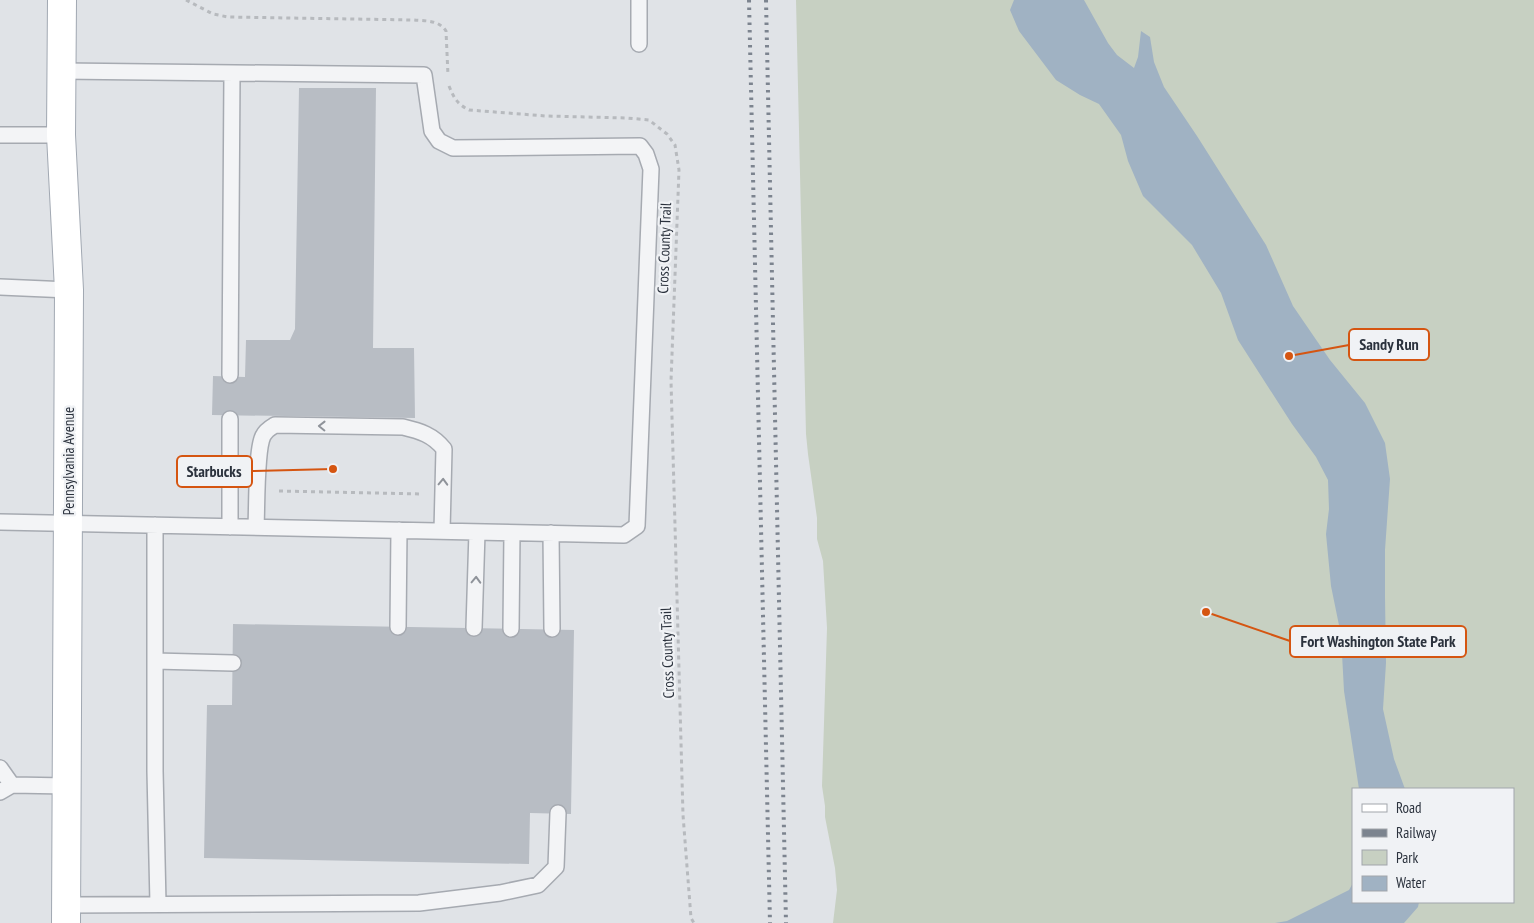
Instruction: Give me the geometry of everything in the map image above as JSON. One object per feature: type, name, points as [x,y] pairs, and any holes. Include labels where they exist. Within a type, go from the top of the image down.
[{"type":"main road","name":"Pennsylvania Avenue","points":[[62,0],[61,135],[69,290],[67,914]]},
{"type":"lane","points":[[638,44],[639,0]]},
{"type":"lane","points":[[0,522],[624,535],[637,526],[651,169],[646,154],[640,146],[453,148],[439,141],[432,131],[424,75],[62,71]]},
{"type":"lane","points":[[230,376],[232,73]]},
{"type":"lane","points":[[0,135],[61,135]]},
{"type":"lane","points":[[0,287],[69,290]]},
{"type":"lane","points":[[230,419],[230,527]]},
{"type":"lane","points":[[256,527],[259,452],[263,436],[268,429],[275,425],[403,427],[422,431],[437,440],[444,449],[442,531]]},
{"type":"lane","points":[[155,525],[158,904]]},
{"type":"lane","points":[[398,626],[399,530]]},
{"type":"lane","points":[[474,628],[477,532]]},
{"type":"lane","points":[[511,629],[512,532]]},
{"type":"lane","points":[[550,533],[552,629]]},
{"type":"lane","points":[[155,661],[233,663]]},
{"type":"lane","points":[[0,768],[6,788],[67,786]]},
{"type":"lane","points":[[67,914],[158,904],[419,903],[500,893],[538,884],[556,867],[558,813]]},
{"type":"path","name":"Cross County Trail","points":[[186,0],[213,14],[228,17],[414,20],[437,23],[446,30],[449,86],[460,106],[469,110],[546,116],[649,120],[667,134],[675,145],[678,170],[671,381],[683,815],[691,918],[694,923]]},
{"type":"path","points":[[277,491],[423,494]]},
{"type":"green space","points":[[796,0],[1534,0],[1534,923],[833,923],[837,890],[822,786],[827,628],[823,561],[817,539],[817,518],[808,454]]},
{"type":"water","points":[[1014,0],[1084,0],[1108,43],[1117,55],[1134,68],[1138,57],[1141,31],[1150,37],[1154,62],[1164,87],[1266,245],[1293,306],[1330,360],[1365,403],[1385,443],[1390,479],[1385,550],[1386,663],[1383,709],[1394,759],[1405,788],[1359,788],[1344,691],[1341,635],[1331,586],[1326,534],[1329,509],[1328,480],[1316,457],[1292,424],[1238,340],[1221,293],[1192,245],[1143,196],[1128,161],[1121,135],[1099,104],[1056,80],[1019,31],[1010,10]]},
{"type":"water","points":[[1352,885],[1352,903],[1419,903],[1418,907],[1404,923],[1275,923],[1287,921],[1349,890]]},
{"type":"building","points":[[299,88],[376,88],[373,348],[414,348],[415,418],[212,415],[213,376],[245,377],[246,340],[290,340],[295,329]]},
{"type":"building","points":[[233,624],[574,630],[571,814],[530,813],[529,864],[204,858],[207,705],[232,705]]},
{"type":"railway","points":[[749,0],[770,923]]},
{"type":"railway","points":[[766,0],[786,923]]},
{"type":"place","name":"Sandy Run","points":[[1289,356]]},
{"type":"place","name":"Starbucks","points":[[333,469]]},
{"type":"place","name":"Fort Washington State Park","points":[[1206,612]]}]
